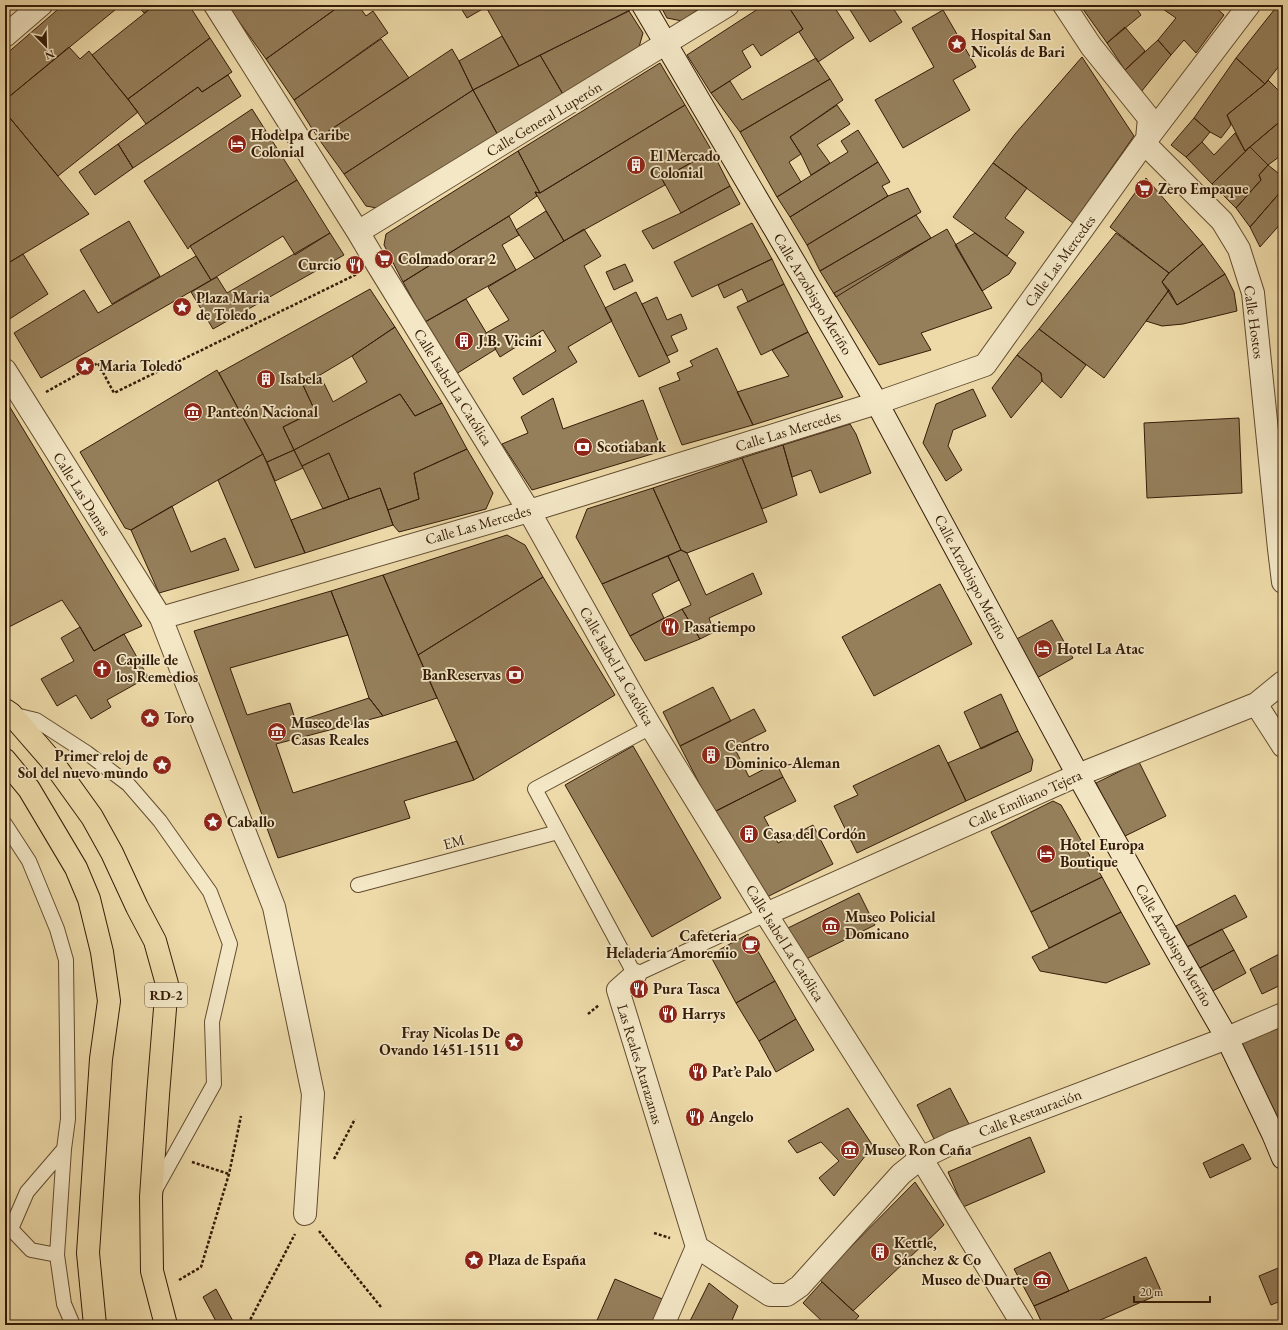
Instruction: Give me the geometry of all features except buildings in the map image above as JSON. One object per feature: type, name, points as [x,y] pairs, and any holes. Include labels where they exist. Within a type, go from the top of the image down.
[{"type":"main road","name":"RD-2","points":[[8,712],[51,760],[92,817],[112,853],[155,942],[167,984],[151,1197],[152,1271],[166,1325]]},
{"type":"main road","points":[[5,760],[29,789],[76,868],[89,899],[102,952],[109,1001],[101,1059],[88,1252],[95,1325]]},
{"type":"street","points":[[5,36],[41,5]]},
{"type":"street","name":"Calle Isabel La Católica","points":[[215,5],[358,232],[529,510],[651,727],[1023,1325]]},
{"type":"street","name":"Calle Arzobispo Meriño","points":[[643,5],[877,403],[1078,775],[1160,923],[1227,1038],[1283,1158]]},
{"type":"street","name":"Calle General Luperón","points":[[358,232],[728,5]]},
{"type":"street","points":[[1064,5],[1091,46],[1149,118],[1147,139]]},
{"type":"street","name":"Calle Las Mercedes","points":[[161,618],[529,510],[877,403],[985,364],[1147,139],[1249,5]]},
{"type":"street","name":"Calle Hostos","points":[[1147,139],[1149,148],[1222,221],[1239,249],[1253,293],[1281,547],[1283,582]]},
{"type":"street","name":"Calle Las Damas","points":[[5,370],[161,618],[274,907],[313,1094],[305,1214]]},
{"type":"street","name":"Calle Emiliano Tejera","points":[[766,914],[1078,775],[1256,704],[1283,682]]},
{"type":"street","points":[[1256,704],[1283,746]]},
{"type":"street","name":"Las Reales Atarazanas","points":[[635,975],[618,990],[697,1247]]},
{"type":"street","name":"Calle Restauración","points":[[697,1247],[770,1295],[787,1294],[800,1286],[901,1174],[920,1158],[954,1142],[1227,1038],[1283,1014]]},
{"type":"street","points":[[663,1325],[697,1247]]},
{"type":"lane","points":[[8,712],[36,720],[87,753],[128,784],[160,821],[210,892],[230,944],[212,1022],[214,1084],[151,1197]]},
{"type":"lane","points":[[651,727],[535,789],[635,975],[766,914]]},
{"type":"lane","points":[[5,824],[29,861],[57,929],[66,960],[68,1119],[64,1150],[57,1255],[64,1304],[73,1325]]},
{"type":"lane","name":"EM","points":[[358,885],[558,832]]},
{"type":"lane","points":[[57,1255],[31,1250],[8,1231],[27,1192],[64,1150]]},
{"type":"path","points":[[25,403],[98,364],[114,393],[377,264]]},
{"type":"path","points":[[174,1282],[201,1266],[229,1174],[241,1116]]},
{"type":"path","points":[[305,1214],[381,1307]]},
{"type":"place","name":"Hospital San Nicolás de Bari","points":[[957,44]]},
{"type":"place","name":"Hodelpa Caribe Colonial","points":[[237,144]]},
{"type":"place","name":"El Mercado Colonial","points":[[636,165]]},
{"type":"place","name":"Zero Empaque","points":[[1144,189]]},
{"type":"place","name":"Colmado orar 2","points":[[384,259]]},
{"type":"place","name":"Curcio","points":[[355,265]]},
{"type":"place","name":"Plaza Maria de Toledo","points":[[182,307]]},
{"type":"place","name":"J.B. Vicini","points":[[464,341]]},
{"type":"place","name":"Maria Toledo","points":[[85,366]]},
{"type":"place","name":"Isabela","points":[[266,379]]},
{"type":"place","name":"Panteón Nacional","points":[[193,412]]},
{"type":"place","name":"Scotiabank","points":[[583,447]]},
{"type":"place","name":"Pasatiempo","points":[[670,627]]},
{"type":"place","name":"Hotel La Atac","points":[[1043,649]]},
{"type":"place","name":"Capille de los Remedios","points":[[102,669]]},
{"type":"place","name":"BanReservas","points":[[515,675]]},
{"type":"place","name":"Toro","points":[[150,718]]},
{"type":"place","name":"Museo de las Casas Reales","points":[[277,732]]},
{"type":"place","name":"Centro Dominico-Aleman","points":[[711,755]]},
{"type":"place","name":"Primer reloj de Sol del nuevo mundo","points":[[162,765]]},
{"type":"place","name":"Caballo","points":[[213,822]]},
{"type":"place","name":"Casa del Cordón","points":[[749,834]]},
{"type":"place","name":"Hotel Europa Boutique","points":[[1046,854]]},
{"type":"place","name":"Museo Policial Domicano","points":[[831,926]]},
{"type":"place","name":"Cafeteria Heladeria Amoremio","points":[[751,945]]},
{"type":"place","name":"Pura Tasca","points":[[639,989]]},
{"type":"place","name":"Harrys","points":[[668,1014]]},
{"type":"place","name":"Fray Nicolas De Ovando 1451-1511","points":[[514,1042]]},
{"type":"place","name":"Pat’e Palo","points":[[698,1072]]},
{"type":"place","name":"Angelo","points":[[695,1117]]},
{"type":"place","name":"Museo Ron Caña","points":[[850,1150]]},
{"type":"place","name":"Kettle, Sánchez & Co","points":[[880,1252]]},
{"type":"place","name":"Plaza de España","points":[[474,1260]]},
{"type":"place","name":"Museo de Duarte","points":[[1042,1280]]}]
